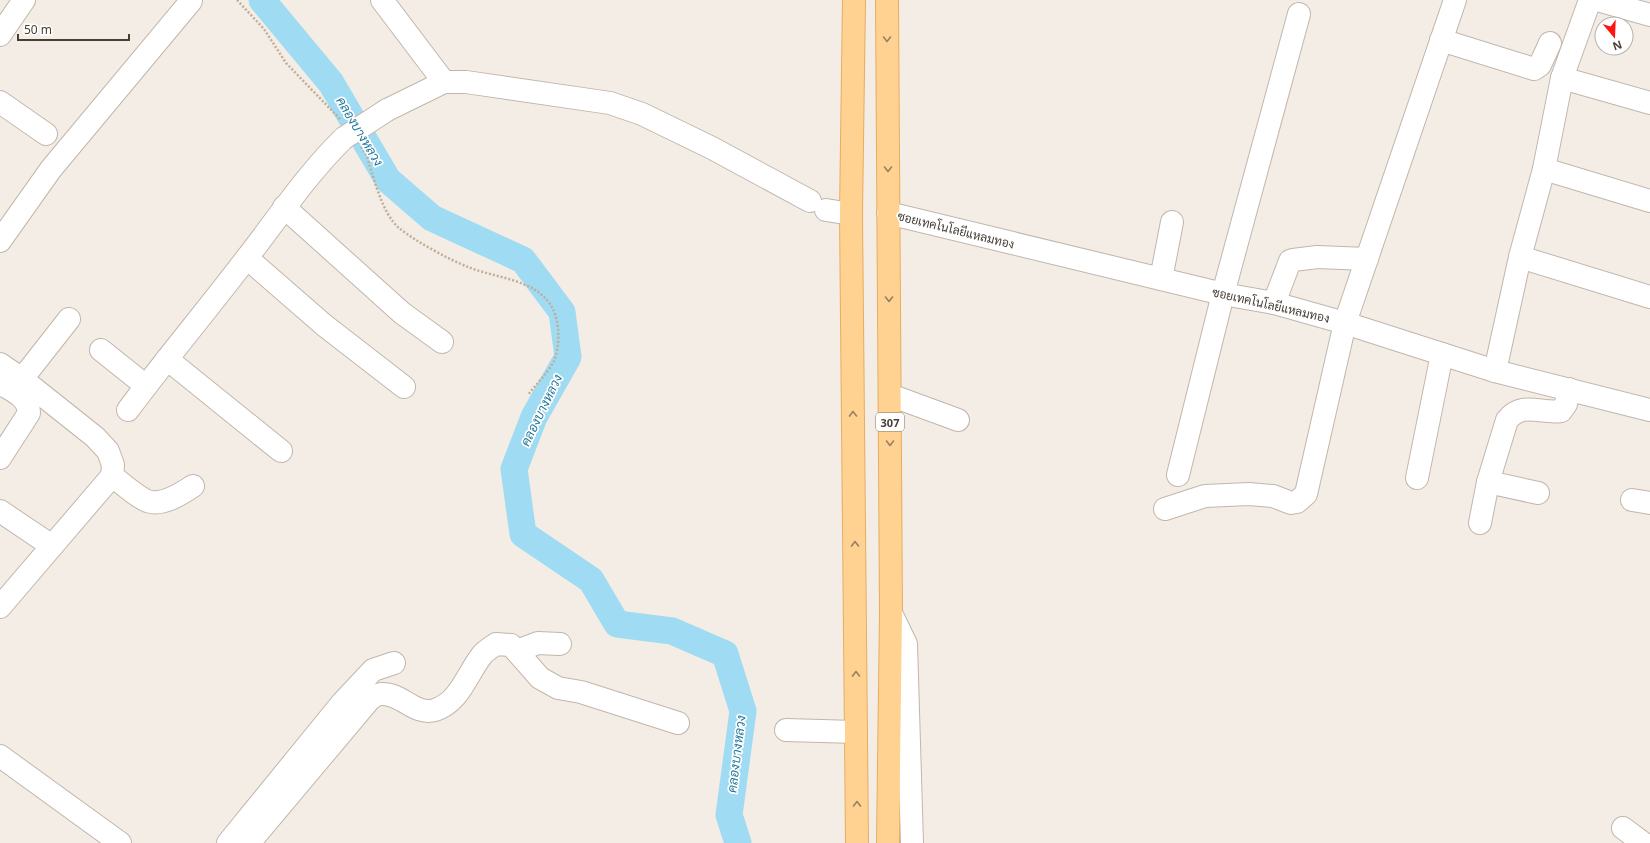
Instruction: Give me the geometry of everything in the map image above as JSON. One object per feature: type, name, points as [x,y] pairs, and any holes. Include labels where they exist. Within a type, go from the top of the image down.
[{"type":"main road","points":[[854,0],[852,214],[857,843]]},
{"type":"main road","name":"307","points":[[887,0],[891,613],[888,843]]},
{"type":"street","points":[[0,35],[24,0]]},
{"type":"street","points":[[382,0],[444,82]]},
{"type":"street","points":[[1165,509],[1205,496],[1249,494],[1272,496],[1291,503],[1298,502],[1306,494],[1345,323],[1455,0]]},
{"type":"street","points":[[1495,371],[1520,257],[1544,169],[1562,78],[1590,0]]},
{"type":"street","points":[[1597,0],[1650,15]]},
{"type":"street","points":[[0,241],[51,169],[191,1]]},
{"type":"street","points":[[1178,475],[1223,294],[1299,14]]},
{"type":"street","points":[[1441,40],[1534,69],[1540,65],[1550,43]]},
{"type":"street","points":[[1562,78],[1650,103]]},
{"type":"street","points":[[128,410],[166,359],[247,258],[284,207],[322,159],[349,135],[387,110],[444,82],[466,82],[494,86],[617,106],[642,114],[674,129],[818,205],[852,214]]},
{"type":"street","points":[[0,102],[46,134]]},
{"type":"street","points":[[1544,169],[1650,201]]},
{"type":"street","points":[[284,207],[402,313],[442,342]]},
{"type":"street","name":"ซอยเทคโนโลยีแหลมทอง","points":[[888,213],[1223,294],[1274,303],[1345,323],[1495,371],[1650,410]]},
{"type":"street","points":[[1161,279],[1172,222]]},
{"type":"street","points":[[1274,303],[1290,261],[1317,257],[1367,259]]},
{"type":"street","points":[[1520,257],[1650,297]]},
{"type":"street","points":[[247,258],[324,325],[404,387]]},
{"type":"street","points":[[22,379],[69,319]]},
{"type":"street","points":[[101,350],[146,386]]},
{"type":"street","points":[[1417,478],[1442,354]]},
{"type":"street","points":[[166,359],[281,451]]},
{"type":"street","points":[[0,364],[22,379],[95,437],[108,451],[113,465],[112,476],[0,607]]},
{"type":"street","points":[[0,383],[25,400],[29,407],[29,413],[1,456]]},
{"type":"street","points":[[1480,523],[1488,482],[1507,420],[1511,414],[1524,409],[1561,411],[1566,404],[1569,389]]},
{"type":"street","points":[[890,395],[958,420]]},
{"type":"street","points":[[112,476],[146,501],[161,501],[178,497],[193,486]]},
{"type":"street","points":[[1488,482],[1538,493]]},
{"type":"street","points":[[0,511],[52,546]]},
{"type":"street","points":[[891,613],[906,644],[912,843]]},
{"type":"street","points":[[518,652],[538,643],[560,644]]},
{"type":"street","points":[[249,843],[370,699],[380,694],[390,695],[421,711],[435,710],[446,704],[456,695],[482,654],[496,644],[511,645],[540,678],[558,688],[581,692],[678,723]]},
{"type":"street","points":[[228,843],[342,702],[373,670],[394,663]]},
{"type":"street","points":[[786,730],[856,732]]},
{"type":"street","points":[[0,756],[120,843]]},
{"type":"street","points":[[1623,828],[1643,843]]},
{"type":"path","points":[[237,0],[264,29],[286,63],[366,154],[387,215],[398,228],[417,241],[468,267],[512,280],[537,290],[548,300],[557,318],[559,339],[554,360],[528,395]]},
{"type":"waterway","name":"คลองบางหลวง","points":[[262,0],[331,83],[388,180],[432,218],[523,260],[562,312],[568,357],[534,417],[514,469],[523,534],[591,580],[617,624],[672,631],[725,654],[743,711],[729,815],[738,843]]}]
